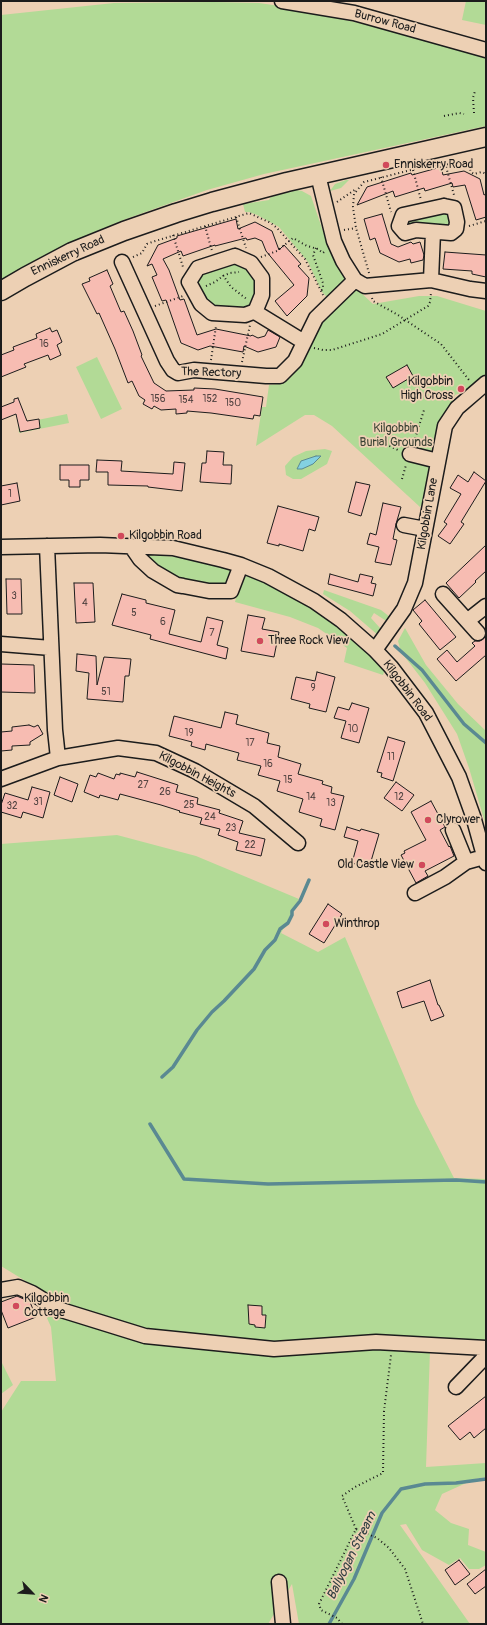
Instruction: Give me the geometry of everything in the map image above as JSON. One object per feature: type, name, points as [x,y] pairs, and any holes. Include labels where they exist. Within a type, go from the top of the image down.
[{"type":"main road","name":"Enniskerry Road","points":[[1,291],[48,264],[124,230],[212,202],[318,175],[486,137]]},
{"type":"street","name":"Burrow Road","points":[[282,1],[354,13],[486,50]]},
{"type":"street","points":[[318,175],[324,207],[334,241],[343,261],[358,281],[431,280],[486,291]]},
{"type":"street","points":[[444,206],[453,207],[457,222],[456,228],[451,233],[416,230],[405,234],[399,226],[403,215],[444,206]]},
{"type":"street","points":[[431,280],[433,232]]},
{"type":"street","points":[[235,256],[247,262],[262,278],[262,295],[255,310],[245,315],[212,313],[201,304],[189,282],[198,268],[235,256]]},
{"type":"street","name":"The Rectory","points":[[122,262],[167,361],[173,370],[182,373],[194,370],[280,376],[295,361],[316,318],[358,281]]},
{"type":"street","points":[[255,310],[304,342]]},
{"type":"street","name":"Kilgobbin Lane","points":[[375,650],[404,609],[415,583],[445,426],[457,408],[482,387]]},
{"type":"street","points":[[410,454],[438,460]]},
{"type":"street","points":[[404,525],[425,529]]},
{"type":"street","name":"Kilgobbin Road","points":[[1,547],[100,544],[172,548],[241,565],[268,576],[303,595],[341,620],[375,650],[404,682],[426,713],[462,784],[473,816],[485,860]]},
{"type":"street","points":[[47,546],[55,730],[58,758]]},
{"type":"street","points":[[131,546],[153,571],[177,585],[196,589],[209,591],[231,591],[241,565]]},
{"type":"street","points":[[443,594],[478,633]]},
{"type":"street","points":[[467,621],[486,606]]},
{"type":"street","points":[[1,644],[51,648]]},
{"type":"street","name":"Kilgobbin Heights","points":[[1,779],[58,758],[118,748],[156,753],[196,771],[254,806],[298,843]]},
{"type":"street","points":[[453,830],[466,862]]},
{"type":"street","points":[[415,893],[445,877],[466,862],[485,860]]},
{"type":"street","points":[[1,1290],[18,1287],[32,1293],[58,1309],[145,1336],[274,1349],[376,1342],[486,1349],[483,1359],[456,1387]]},
{"type":"street","points":[[279,1582],[283,1624]]},
{"type":"path","points":[[474,113],[473,98],[475,91]]},
{"type":"path","points":[[444,116],[459,113],[464,114]]},
{"type":"path","points":[[435,165],[445,163],[468,163],[471,172],[474,174],[482,172],[486,174]]},
{"type":"path","points":[[445,163],[456,200],[453,207]]},
{"type":"path","points":[[324,207],[342,200],[364,182],[420,168]]},
{"type":"path","points":[[413,170],[424,211]]},
{"type":"path","points":[[381,177],[390,212],[402,218]]},
{"type":"path","points":[[358,188],[353,199],[354,219],[369,273],[358,281],[373,301],[405,319],[441,344],[482,387]]},
{"type":"path","points":[[236,217],[247,251],[247,262]]},
{"type":"path","points":[[456,228],[486,221]]},
{"type":"path","points":[[205,226],[216,262],[223,276],[231,287],[255,310],[240,374]]},
{"type":"path","points":[[173,236],[184,269],[194,274]]},
{"type":"path","points":[[144,310],[194,292],[230,273],[239,272],[247,262],[277,251],[293,238],[324,253],[326,245]]},
{"type":"path","points":[[316,248],[313,255],[324,287],[321,292]]},
{"type":"path","points":[[304,342],[312,347],[323,350],[332,350],[382,334],[428,306],[431,298],[431,280]]},
{"type":"path","points":[[209,372],[218,313]]},
{"type":"path","points":[[375,439],[410,454]]},
{"type":"path","points":[[392,1342],[384,1411],[383,1473],[355,1487],[342,1496],[356,1529],[377,1538],[389,1548],[405,1570],[423,1624]]},
{"type":"path","points":[[342,1624],[337,1618],[321,1610],[319,1604],[356,1529]]},
{"type":"green space","points":[[466,1],[486,1],[486,25],[462,20]]},
{"type":"green space","points":[[114,3],[259,3],[294,8],[385,29],[486,58],[486,126],[264,174],[207,190],[126,219],[85,236],[37,259],[1,281],[1,15]]},
{"type":"green space","points":[[349,180],[341,188],[330,191],[335,184]]},
{"type":"green space","points":[[297,190],[311,196],[328,246],[335,262],[344,276],[344,281],[329,299],[322,292],[308,262],[279,227],[257,215],[245,212],[243,204],[269,200],[271,197]]},
{"type":"green space","points":[[449,212],[451,225],[447,227],[407,227],[405,221]]},
{"type":"green space","points":[[240,262],[259,285],[251,308],[237,309],[210,305],[207,303],[198,276],[202,272]]},
{"type":"green space","name":"Kilgobbin Burial Grounds","points":[[358,290],[373,304],[419,296],[437,296],[486,311],[486,377],[472,389],[455,395],[452,405],[441,424],[438,424],[431,451],[427,454],[429,465],[424,501],[420,507],[332,426],[314,415],[305,415],[256,446],[262,407],[266,407],[269,385],[279,384],[292,376],[309,341],[330,309],[350,292]]},
{"type":"green space","points":[[97,357],[122,409],[101,419],[76,367]]},
{"type":"green space","points":[[67,414],[69,423],[19,433],[18,424]]},
{"type":"green space","points":[[325,449],[332,451],[327,464],[301,479],[293,479],[286,475],[285,466],[293,457],[306,451]]},
{"type":"green space","points":[[145,555],[181,557],[233,569],[230,588],[167,577]]},
{"type":"green space","points":[[253,576],[307,603],[355,639],[385,669],[383,675],[344,662],[347,648],[318,628],[290,617],[235,602],[240,582],[244,577]]},
{"type":"green space","points":[[324,590],[381,610],[395,621],[391,624],[374,613],[371,618],[381,630],[379,636],[350,611],[323,594]]},
{"type":"green space","points":[[405,628],[426,665],[458,704],[486,731],[486,826],[469,768],[457,734],[425,683],[401,652],[398,641]]},
{"type":"green space","points":[[117,835],[196,856],[299,899],[281,933],[318,952],[345,937],[416,1104],[454,1178],[486,1179],[486,1345],[369,1348],[430,1350],[426,1467],[486,1463],[486,1477],[475,1479],[442,1494],[435,1510],[451,1523],[469,1529],[468,1545],[486,1552],[486,1565],[479,1569],[469,1569],[460,1558],[449,1565],[422,1550],[406,1524],[400,1525],[470,1624],[299,1624],[292,1584],[268,1624],[1,1624],[1,1412],[21,1381],[56,1381],[51,1327],[32,1285],[1,1266],[1,844]]},
{"type":"green space","points":[[1,1361],[13,1385],[1,1394]]},
{"type":"water","points":[[316,456],[321,456],[313,464],[302,469],[297,469],[301,461]]},
{"type":"building","points":[[441,167],[443,175],[464,171],[480,179],[484,195],[486,194],[486,217],[476,220],[465,185],[453,187],[452,183],[425,191],[424,188],[395,197],[393,191],[357,205],[367,187],[411,173],[412,175]]},
{"type":"building","points":[[382,214],[391,244],[398,247],[411,242],[413,244],[420,242],[424,255],[423,260],[411,263],[410,259],[399,262],[380,253],[375,238],[370,240],[364,219]]},
{"type":"building","points":[[236,219],[238,229],[255,222],[272,231],[279,250],[284,245],[301,264],[298,266],[309,278],[307,296],[287,316],[275,301],[294,285],[266,251],[262,241],[255,238],[247,240],[246,238],[215,245],[183,256],[181,251],[163,259],[169,270],[180,300],[184,299],[197,335],[216,329],[252,335],[258,338],[265,336],[268,330],[280,337],[276,347],[258,352],[244,346],[243,352],[210,346],[198,350],[181,343],[166,300],[162,301],[152,277],[157,275],[152,264],[147,266],[158,245],[177,238],[177,236]]},
{"type":"building","points":[[445,252],[486,255],[486,277],[472,274],[472,271],[443,269]]},
{"type":"building","points":[[107,270],[113,284],[110,286],[121,312],[124,311],[133,331],[142,355],[141,356],[154,383],[166,391],[194,390],[194,388],[215,389],[263,397],[260,416],[254,415],[253,419],[187,411],[187,413],[176,414],[176,409],[161,410],[154,406],[152,409],[143,404],[145,400],[139,396],[132,381],[128,383],[99,313],[97,314],[82,284],[90,281],[89,278]]},
{"type":"building","points":[[50,328],[52,332],[57,330],[62,342],[57,345],[61,355],[50,360],[48,355],[24,364],[26,367],[1,377],[1,355],[14,350],[13,347],[37,338],[36,334]]},
{"type":"building","points":[[407,365],[413,376],[393,388],[386,377]]},
{"type":"building","points":[[18,398],[27,421],[39,419],[40,428],[20,432],[16,414],[1,420],[1,407],[14,402],[14,399]]},
{"type":"building","points":[[207,451],[224,452],[223,465],[232,465],[231,484],[200,482],[202,463],[206,463]]},
{"type":"building","points":[[97,460],[122,461],[121,471],[173,474],[174,462],[185,463],[182,491],[148,486],[108,485],[108,472],[96,472]]},
{"type":"building","points":[[60,465],[89,465],[89,480],[80,480],[80,487],[69,487],[69,480],[60,480]]},
{"type":"building","points":[[474,472],[486,481],[461,522],[464,524],[450,544],[438,536],[447,524],[444,522],[461,494],[450,488],[458,475],[468,482]]},
{"type":"building","points":[[356,482],[370,485],[361,516],[348,512]]},
{"type":"building","points":[[17,483],[20,501],[1,505],[1,486]]},
{"type":"building","points":[[383,503],[401,507],[393,539],[397,540],[391,565],[375,562],[379,547],[367,544],[370,533],[376,535]]},
{"type":"building","points":[[278,506],[319,517],[315,531],[309,529],[303,551],[279,544],[279,546],[267,543]]},
{"type":"building","points":[[486,545],[486,571],[459,598],[446,583]]},
{"type":"building","points":[[330,574],[358,582],[360,574],[373,577],[371,583],[376,584],[373,596],[328,584]]},
{"type":"building","points":[[6,579],[21,579],[22,614],[7,614]]},
{"type":"building","points":[[74,583],[93,583],[95,622],[76,623]]},
{"type":"building","points":[[122,594],[146,600],[146,603],[175,610],[169,634],[201,642],[207,617],[223,621],[217,645],[228,648],[226,659],[150,639],[151,635],[112,625]]},
{"type":"building","points":[[425,600],[456,637],[440,650],[419,624],[422,621],[413,610]]},
{"type":"building","name":"Three Rock View","points":[[248,615],[265,618],[262,629],[279,632],[274,657],[241,651]]},
{"type":"building","points":[[486,636],[486,655],[456,681],[437,659],[447,650],[457,662],[475,646],[472,643],[475,641],[480,641]]},
{"type":"building","points":[[77,654],[96,656],[97,685],[104,657],[131,659],[129,676],[125,676],[123,702],[87,699],[89,673],[76,671]]},
{"type":"building","points":[[1,664],[34,665],[35,693],[1,692]]},
{"type":"building","points":[[317,672],[335,677],[326,712],[309,708],[310,704],[291,699],[296,677],[315,681]]},
{"type":"building","points":[[352,703],[369,708],[359,743],[341,738],[346,721],[334,718],[338,707],[349,710]]},
{"type":"building","points":[[225,712],[238,715],[236,724],[269,733],[267,743],[280,746],[278,757],[301,764],[298,774],[323,781],[322,784],[332,787],[331,793],[344,796],[335,830],[320,826],[322,819],[299,812],[303,799],[277,791],[280,781],[258,775],[261,766],[237,760],[239,753],[206,744],[205,750],[191,746],[192,742],[169,736],[174,716],[221,728]]},
{"type":"building","points":[[29,725],[34,727],[38,725],[43,734],[30,742],[30,745],[12,746],[12,750],[1,751],[1,732],[12,731],[12,727]]},
{"type":"building","points":[[388,737],[405,742],[393,781],[381,777],[382,773],[377,772]]},
{"type":"building","points":[[137,772],[178,785],[176,792],[198,798],[197,804],[220,810],[219,813],[243,821],[239,833],[265,839],[261,856],[236,850],[238,842],[218,835],[220,829],[200,824],[202,818],[120,794],[118,800],[100,795],[99,798],[84,792],[90,775],[96,777],[98,773],[114,779],[116,774],[120,775],[120,773],[135,777]]},
{"type":"building","points":[[60,777],[78,784],[72,802],[54,795]]},
{"type":"building","points":[[396,782],[414,795],[402,811],[384,798]]},
{"type":"building","points":[[32,787],[50,792],[43,818],[23,812],[21,818],[1,812],[1,805],[5,793],[28,800]]},
{"type":"building","points":[[431,801],[445,827],[440,830],[449,847],[450,846],[454,856],[425,871],[428,876],[416,883],[401,855],[405,853],[404,851],[426,840],[411,812]]},
{"type":"building","points":[[347,827],[379,834],[369,868],[352,863],[358,841],[344,837]]},
{"type":"building","name":"Winthrop","points":[[328,904],[342,914],[324,943],[309,934]]},
{"type":"building","points":[[430,980],[438,1005],[444,1016],[431,1021],[424,1001],[402,1008],[397,992]]},
{"type":"building","name":"Kilgobbin Cottage","points":[[17,1296],[30,1302],[36,1317],[8,1328],[1,1310],[1,1302]]},
{"type":"building","points":[[248,1305],[262,1306],[262,1315],[266,1315],[265,1328],[255,1327],[255,1325],[249,1324]]},
{"type":"building","points":[[486,1396],[486,1428],[474,1438],[470,1432],[460,1440],[448,1426]]},
{"type":"building","points":[[459,1560],[470,1574],[455,1585],[445,1570]]},
{"type":"building","points":[[486,1569],[486,1586],[475,1594],[467,1584]]},
{"type":"waterway","points":[[395,646],[422,670],[464,724],[486,743]]},
{"type":"waterway","points":[[162,1077],[173,1067],[197,1030],[212,1012],[254,969],[265,950],[275,940],[280,929],[288,923],[292,915],[292,911],[300,901],[309,880]]},
{"type":"waterway","points":[[150,1124],[184,1179],[268,1184],[456,1180],[486,1182]]},
{"type":"waterway","name":"Ballyogan Stream","points":[[329,1624],[354,1579],[382,1513],[401,1489],[425,1484],[456,1483],[486,1479]]},
{"type":"place","name":"Enniskerry Road","points":[[386,165]]},
{"type":"place","name":"Kilgobbin High Cross","points":[[461,389]]},
{"type":"place","name":"Kilgobbin Road","points":[[121,536]]},
{"type":"place","name":"Three Rock View","points":[[260,641]]},
{"type":"place","name":"Clyrower","points":[[428,820]]},
{"type":"place","name":"Old Castle View","points":[[422,865]]},
{"type":"place","name":"Winthrop","points":[[326,924]]},
{"type":"place","name":"Kilgobbin Cottage","points":[[16,1306]]}]
